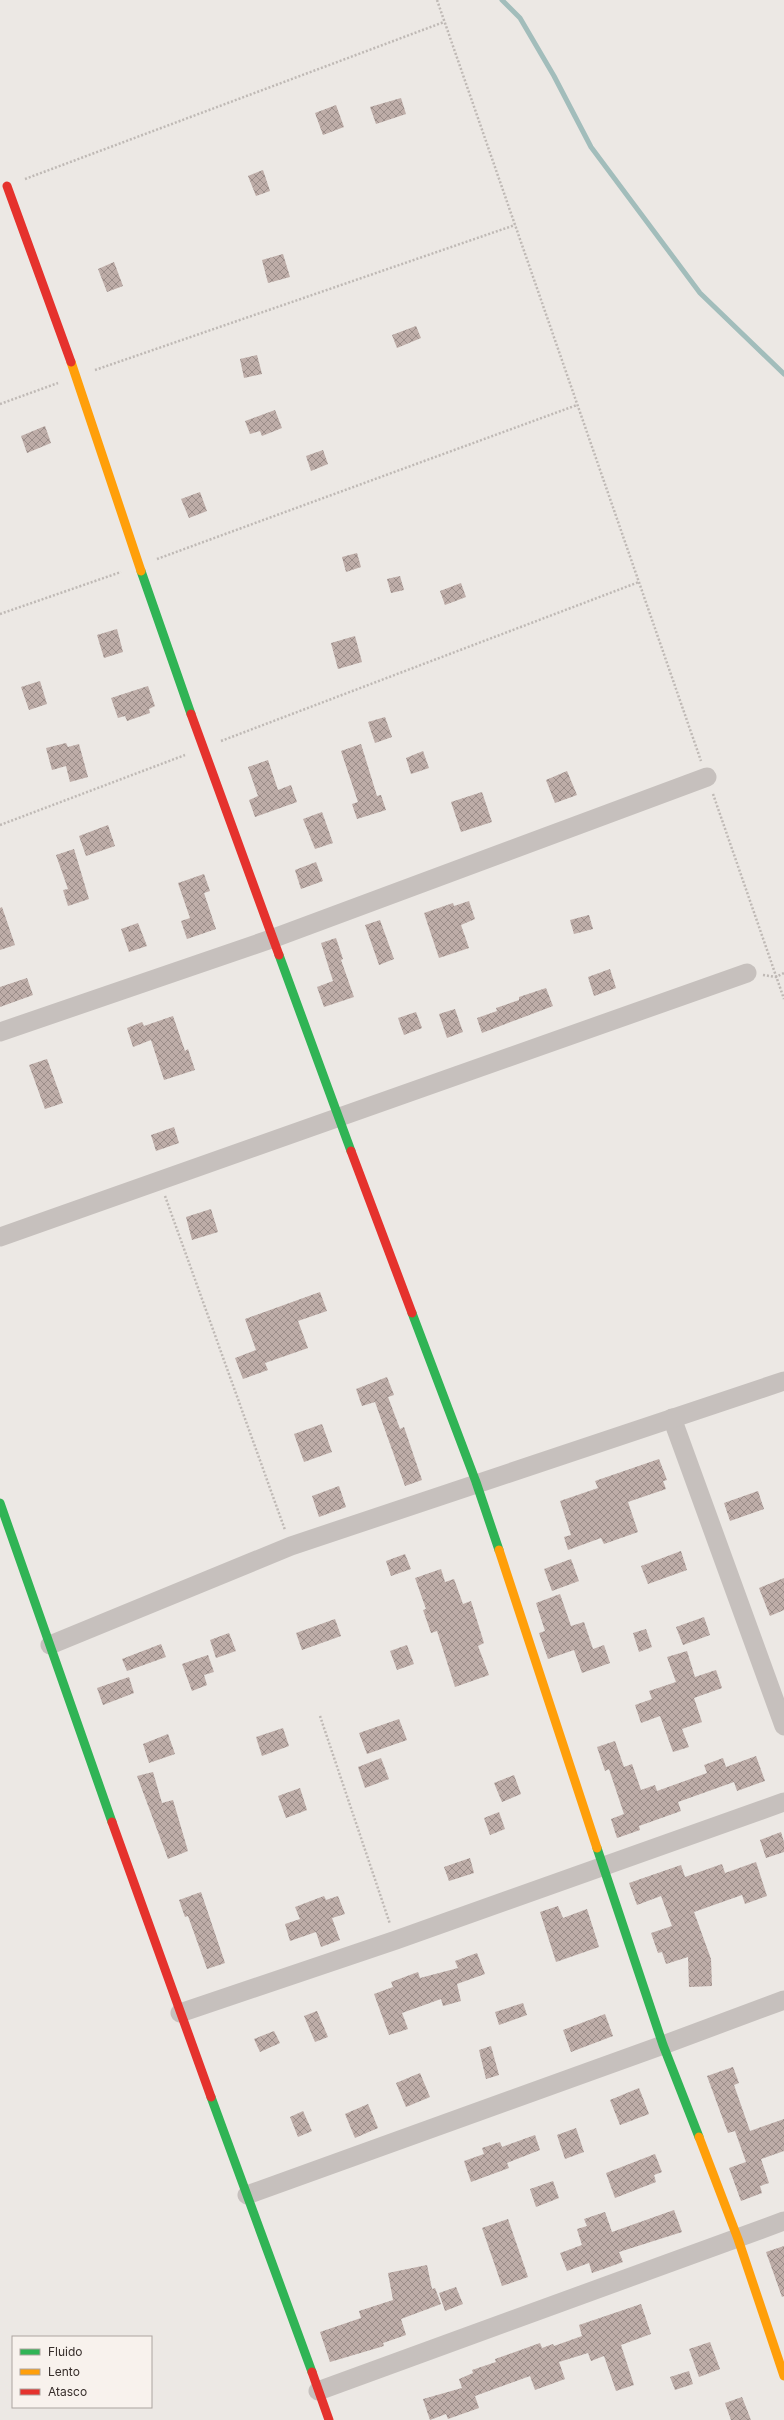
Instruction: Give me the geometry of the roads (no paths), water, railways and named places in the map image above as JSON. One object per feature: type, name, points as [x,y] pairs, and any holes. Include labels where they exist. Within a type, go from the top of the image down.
[{"type":"street","points":[[7,186],[76,376],[139,566],[203,748],[274,938],[338,1117],[476,1482],[664,2045],[738,2239],[784,2376]]},
{"type":"street","points":[[0,1032],[274,938],[707,777]]},
{"type":"street","points":[[0,1237],[747,973]]},
{"type":"street","points":[[50,1645],[291,1546],[476,1482],[784,1381]]},
{"type":"street","points":[[672,1418],[784,1726]]},
{"type":"street","points":[[0,1503],[180,2013],[329,2420]]},
{"type":"street","points":[[180,2013],[396,1940],[784,1802]]},
{"type":"street","points":[[247,2194],[664,2045],[784,2000]]},
{"type":"street","points":[[318,2391],[784,2221]]},
{"type":"waterway","points":[[502,0],[520,18],[554,76],[591,147],[700,293],[784,374]]}]
